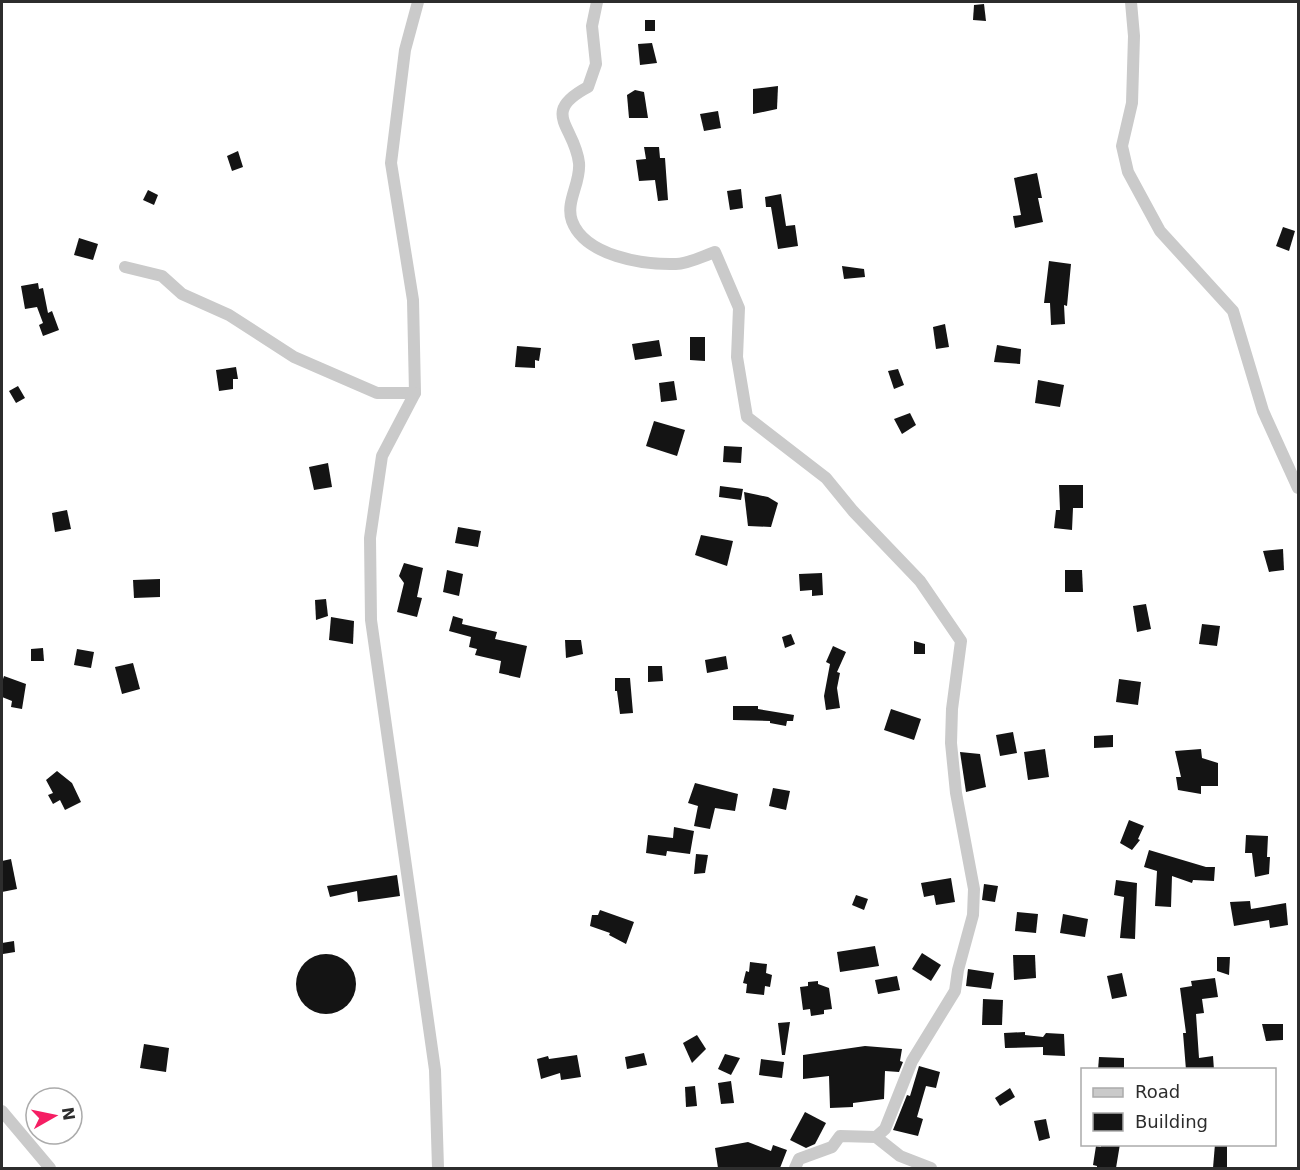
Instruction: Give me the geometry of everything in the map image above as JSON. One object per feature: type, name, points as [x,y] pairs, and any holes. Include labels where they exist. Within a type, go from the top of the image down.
[{"type":"street","points":[[418,2],[405,50],[391,163],[413,300],[415,393],[382,456],[370,538],[371,620],[435,1070],[438,1168]]},
{"type":"street","points":[[597,2],[592,26],[596,64],[588,87],[570,97],[564,107],[563,118],[574,144],[579,165],[570,205],[571,220],[586,243],[612,255],[644,262],[678,264],[715,252],[739,308],[737,357],[747,417],[826,478],[853,511],[920,581],[961,641],[952,709],[951,743],[956,793],[974,890],[973,915],[958,970],[956,991],[912,1061],[885,1129],[876,1137]]},
{"type":"street","points":[[1131,2],[1134,36],[1132,103],[1122,146],[1128,172],[1160,231],[1233,311],[1263,411],[1299,488]]},
{"type":"street","points":[[125,267],[162,276],[182,294],[229,315],[294,357],[377,393],[415,393]]},
{"type":"street","points":[[2,1111],[50,1168]]},
{"type":"street","points":[[795,1168],[799,1159],[832,1147],[840,1136],[876,1137],[900,1156],[931,1168]]},
{"type":"building","points":[[984,4],[986,21],[973,20],[974,5]]},
{"type":"building","points":[[645,20],[655,20],[655,31],[645,31]]},
{"type":"building","points":[[652,43],[657,63],[640,65],[638,44]]},
{"type":"building","points":[[778,86],[777,109],[753,114],[753,89]]},
{"type":"building","points":[[635,90],[644,92],[648,118],[629,118],[627,95]]},
{"type":"building","points":[[718,111],[721,128],[704,131],[700,114]]},
{"type":"building","points":[[644,147],[659,147],[660,158],[665,158],[668,200],[658,201],[655,180],[639,181],[636,160],[646,159]]},
{"type":"building","points":[[238,151],[243,167],[232,171],[227,156]]},
{"type":"building","points":[[1037,173],[1042,198],[1038,198],[1043,222],[1015,228],[1013,216],[1021,215],[1014,178]]},
{"type":"building","points":[[741,189],[743,208],[730,210],[727,191]]},
{"type":"building","points":[[148,190],[158,195],[154,205],[143,200]]},
{"type":"building","points":[[781,194],[786,226],[795,225],[798,246],[778,249],[771,207],[766,207],[765,197]]},
{"type":"building","points":[[1283,227],[1295,231],[1289,251],[1276,246]]},
{"type":"building","points":[[79,238],[98,244],[93,260],[74,255]]},
{"type":"building","points":[[1049,261],[1071,264],[1067,306],[1064,305],[1065,324],[1051,325],[1050,303],[1044,303]]},
{"type":"building","points":[[842,266],[864,269],[865,277],[844,279]]},
{"type":"building","points":[[38,283],[39,289],[43,288],[48,313],[52,311],[59,330],[43,336],[39,325],[43,323],[37,307],[25,309],[21,286]]},
{"type":"building","points":[[945,324],[949,347],[936,349],[933,327]]},
{"type":"building","points":[[690,337],[705,337],[705,361],[690,360]]},
{"type":"building","points":[[659,340],[662,356],[635,360],[632,344]]},
{"type":"building","points":[[997,345],[1021,349],[1020,364],[994,362]]},
{"type":"building","points":[[517,346],[541,348],[539,361],[535,360],[535,368],[515,367]]},
{"type":"building","points":[[236,367],[238,379],[233,379],[233,389],[219,391],[216,370]]},
{"type":"building","points":[[898,369],[904,385],[894,389],[888,371]]},
{"type":"building","points":[[1038,380],[1064,385],[1060,407],[1035,403]]},
{"type":"building","points":[[674,381],[677,400],[661,402],[659,383]]},
{"type":"building","points":[[18,386],[25,398],[16,403],[9,391]]},
{"type":"building","points":[[910,413],[916,425],[902,434],[894,419]]},
{"type":"building","points":[[654,421],[685,430],[677,456],[646,446]]},
{"type":"building","points":[[724,446],[742,447],[741,463],[723,462]]},
{"type":"building","points":[[328,463],[332,487],[314,490],[309,467]]},
{"type":"building","points":[[1059,485],[1083,485],[1083,508],[1073,508],[1072,530],[1054,528],[1056,510],[1060,510]]},
{"type":"building","points":[[720,486],[743,489],[741,500],[719,497]]},
{"type":"building","points":[[744,492],[768,497],[778,503],[771,527],[748,526]]},
{"type":"building","points":[[67,510],[71,529],[55,532],[52,513]]},
{"type":"building","points":[[458,527],[481,531],[478,547],[455,543]]},
{"type":"building","points":[[701,535],[733,541],[727,566],[695,555]]},
{"type":"building","points":[[1283,549],[1284,570],[1269,572],[1263,551]]},
{"type":"building","points":[[404,563],[423,568],[417,597],[422,598],[417,617],[397,612],[404,583],[399,576]]},
{"type":"building","points":[[447,570],[463,574],[459,596],[443,592]]},
{"type":"building","points":[[1065,570],[1082,570],[1083,592],[1065,592]]},
{"type":"building","points":[[822,573],[823,595],[812,596],[812,590],[800,591],[799,574]]},
{"type":"building","points":[[160,579],[160,597],[134,598],[133,580]]},
{"type":"building","points":[[326,599],[328,616],[316,620],[315,600]]},
{"type":"building","points":[[1146,604],[1151,629],[1137,632],[1133,606]]},
{"type":"building","points":[[453,616],[463,619],[462,624],[497,632],[495,639],[527,646],[520,678],[499,673],[501,661],[475,655],[477,649],[469,647],[471,637],[449,631]]},
{"type":"building","points":[[331,617],[354,621],[353,644],[329,640]]},
{"type":"building","points":[[1202,624],[1220,626],[1217,646],[1199,644]]},
{"type":"building","points":[[791,634],[795,644],[785,648],[782,637]]},
{"type":"building","points":[[565,640],[581,640],[583,654],[566,658]]},
{"type":"building","points":[[914,641],[925,644],[925,654],[914,654]]},
{"type":"building","points":[[833,646],[846,652],[837,672],[840,673],[837,688],[840,708],[826,710],[824,696],[830,664],[826,662]]},
{"type":"building","points":[[43,648],[44,661],[31,661],[31,649]]},
{"type":"building","points":[[77,649],[94,652],[91,668],[74,665]]},
{"type":"building","points":[[726,656],[728,669],[707,673],[705,660]]},
{"type":"building","points":[[133,663],[140,689],[122,694],[115,667]]},
{"type":"building","points":[[648,666],[662,666],[663,681],[648,682]]},
{"type":"building","points":[[4,676],[26,684],[22,709],[11,707],[12,701],[2,697]]},
{"type":"building","points":[[615,678],[630,678],[633,713],[620,714]]},
{"type":"building","points":[[1119,679],[1141,682],[1138,705],[1116,702]]},
{"type":"building","points":[[733,706],[758,706],[758,709],[794,715],[793,721],[787,721],[786,726],[770,723],[770,721],[733,720]]},
{"type":"building","points":[[891,709],[921,719],[914,740],[884,730]]},
{"type":"building","points":[[1013,732],[1017,753],[1000,756],[996,735]]},
{"type":"building","points":[[1113,735],[1113,747],[1094,748],[1094,736]]},
{"type":"building","points":[[1045,749],[1049,777],[1028,780],[1024,752]]},
{"type":"building","points":[[1201,749],[1202,758],[1218,763],[1218,786],[1201,786],[1201,794],[1178,790],[1176,777],[1181,777],[1175,751]]},
{"type":"building","points":[[960,752],[980,754],[986,787],[966,792]]},
{"type":"building","points":[[57,771],[72,783],[81,802],[65,810],[60,800],[53,804],[48,795],[53,793],[46,780]]},
{"type":"building","points":[[695,783],[738,794],[735,811],[715,808],[710,829],[694,826],[698,806],[688,803]]},
{"type":"building","points":[[773,788],[790,791],[786,810],[769,806]]},
{"type":"building","points":[[1129,820],[1144,826],[1138,839],[1140,840],[1132,850],[1120,843]]},
{"type":"building","points":[[674,827],[694,831],[690,854],[667,851],[666,856],[646,853],[648,835],[673,838]]},
{"type":"building","points":[[1246,835],[1268,836],[1269,874],[1255,877],[1252,853],[1245,853]]},
{"type":"building","points":[[1149,850],[1206,867],[1215,867],[1214,881],[1193,880],[1192,883],[1172,876],[1171,907],[1155,906],[1157,871],[1144,867]]},
{"type":"building","points":[[696,854],[708,855],[705,873],[694,874]]},
{"type":"building","points":[[11,859],[17,889],[2,892],[2,861]]},
{"type":"building","points":[[397,875],[400,896],[358,902],[357,891],[330,897],[327,886]]},
{"type":"building","points":[[951,878],[955,902],[936,905],[934,895],[924,897],[921,883]]},
{"type":"building","points":[[1116,880],[1137,883],[1135,939],[1120,938],[1124,897],[1114,895]]},
{"type":"building","points":[[984,884],[998,886],[995,902],[982,900]]},
{"type":"building","points":[[856,895],[868,899],[864,910],[852,905]]},
{"type":"building","points":[[1250,901],[1251,909],[1286,903],[1288,925],[1270,928],[1269,920],[1234,926],[1230,902]]},
{"type":"building","points":[[600,910],[634,922],[626,944],[609,935],[610,933],[590,926],[592,915],[598,915]]},
{"type":"building","points":[[1017,912],[1038,914],[1036,933],[1015,931]]},
{"type":"building","points":[[1063,914],[1088,919],[1085,937],[1060,933]]},
{"type":"building","points":[[14,941],[15,952],[3,954],[2,943]]},
{"type":"building","points":[[875,946],[879,966],[840,972],[837,952]]},
{"type":"building","points":[[922,953],[941,965],[931,981],[912,969]]},
{"type":"building","points":[[320,954],[332,954],[343,959],[351,967],[356,984],[354,996],[343,1009],[332,1014],[320,1014],[309,1009],[301,1001],[296,990],[296,978],[301,967],[309,959]]},
{"type":"building","points":[[1013,955],[1035,955],[1036,978],[1014,980]]},
{"type":"building","points":[[1217,957],[1230,957],[1229,975],[1217,971]]},
{"type":"building","points":[[750,962],[767,964],[766,973],[772,975],[770,987],[765,986],[764,995],[746,993],[747,984],[743,983],[746,971],[749,972]]},
{"type":"building","points":[[968,969],[994,973],[991,989],[966,986]]},
{"type":"building","points":[[1122,973],[1127,996],[1112,999],[1107,976]]},
{"type":"building","points":[[897,976],[900,990],[878,994],[875,980]]},
{"type":"building","points":[[1215,978],[1218,997],[1202,999],[1204,1013],[1196,1014],[1199,1058],[1213,1056],[1214,1068],[1186,1068],[1183,1033],[1186,1033],[1180,988],[1192,986],[1191,981]]},
{"type":"building","points":[[818,981],[818,984],[829,988],[832,1009],[824,1010],[824,1014],[811,1016],[810,1009],[803,1010],[800,987],[808,986],[808,982]]},
{"type":"building","points":[[983,999],[1003,1000],[1002,1025],[982,1025]]},
{"type":"building","points":[[790,1022],[785,1055],[782,1055],[778,1023]]},
{"type":"building","points":[[1262,1024],[1283,1024],[1283,1040],[1266,1041]]},
{"type":"building","points":[[1025,1032],[1025,1035],[1043,1037],[1046,1033],[1064,1034],[1065,1056],[1043,1055],[1043,1047],[1005,1048],[1004,1033]]},
{"type":"building","points":[[697,1035],[706,1049],[692,1063],[683,1043]]},
{"type":"building","points":[[144,1044],[169,1048],[166,1072],[140,1068]]},
{"type":"building","points":[[865,1046],[902,1049],[900,1061],[903,1062],[899,1072],[885,1071],[884,1099],[853,1103],[853,1107],[830,1108],[829,1076],[803,1079],[803,1055]]},
{"type":"building","points":[[644,1053],[647,1065],[627,1069],[625,1057]]},
{"type":"building","points":[[725,1054],[740,1058],[731,1075],[718,1069]]},
{"type":"building","points":[[577,1055],[581,1077],[561,1080],[560,1073],[541,1079],[537,1059],[548,1056],[549,1059]]},
{"type":"building","points":[[1099,1057],[1124,1058],[1124,1068],[1098,1068]]},
{"type":"building","points":[[761,1059],[784,1062],[782,1078],[759,1075]]},
{"type":"building","points":[[919,1066],[940,1072],[936,1088],[926,1086],[917,1117],[923,1119],[918,1136],[893,1130],[907,1095],[910,1096]]},
{"type":"building","points":[[731,1081],[734,1103],[721,1104],[718,1083]]},
{"type":"building","points":[[695,1086],[697,1106],[686,1107],[685,1087]]},
{"type":"building","points":[[1010,1088],[1015,1097],[1000,1106],[995,1098]]},
{"type":"building","points":[[805,1112],[826,1123],[815,1144],[806,1148],[790,1140]]},
{"type":"building","points":[[1046,1119],[1050,1138],[1039,1141],[1034,1121]]},
{"type":"building","points":[[748,1142],[771,1151],[773,1145],[787,1150],[780,1168],[718,1168],[715,1148]]},
{"type":"building","points":[[1096,1146],[1120,1146],[1116,1168],[1097,1168],[1093,1165]]},
{"type":"building","points":[[1215,1146],[1227,1146],[1227,1168],[1213,1168]]}]
